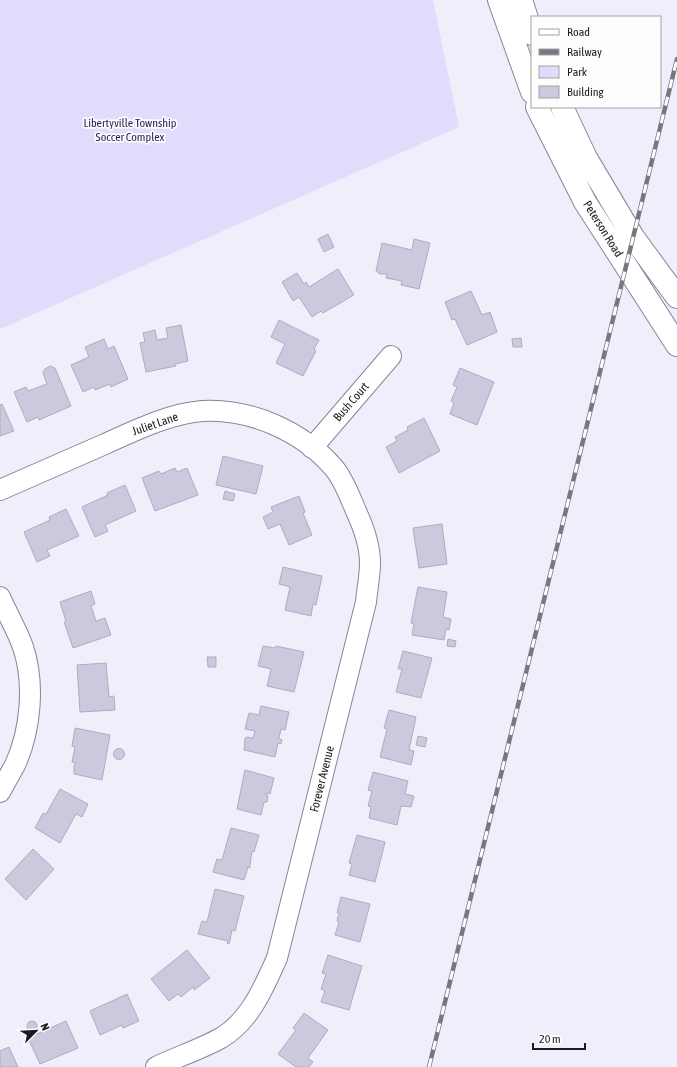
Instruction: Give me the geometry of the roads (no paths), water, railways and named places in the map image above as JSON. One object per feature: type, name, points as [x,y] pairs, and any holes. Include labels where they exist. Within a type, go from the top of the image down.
[{"type":"main road","points":[[499,0],[531,89]]},
{"type":"main road","points":[[521,0],[531,31]]},
{"type":"main road","name":"Peterson Road","points":[[538,108],[585,202],[677,345]]},
{"type":"main road","name":"Peterson Road","points":[[562,108],[586,158],[629,230],[677,297]]},
{"type":"street","name":"Bush Court","points":[[312,448],[391,356]]},
{"type":"street","name":"Juliet Lane","points":[[0,490],[145,426],[173,416],[202,411],[228,412],[259,418],[293,434],[312,448]]},
{"type":"street","name":"Forever Avenue","points":[[156,1067],[222,1037],[242,1020],[260,996],[277,958],[366,602],[370,562],[364,527],[347,489],[334,468],[312,448]]},
{"type":"street","points":[[0,596],[23,648],[29,676],[29,710],[24,736],[15,764],[0,792]]},
{"type":"railway","points":[[429,1067],[677,59]]},
{"type":"park label","name":"Libertyville Township Soccer Complex","points":[[130,130]]}]
